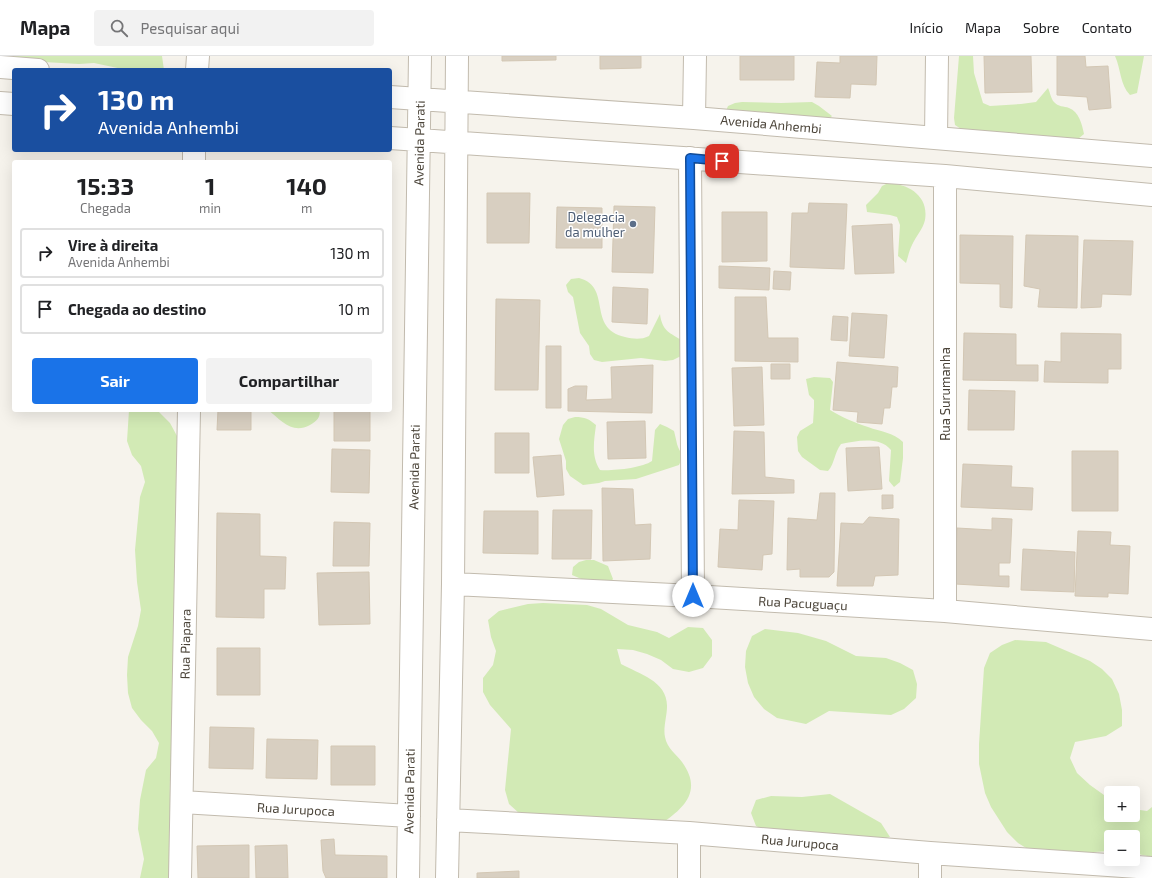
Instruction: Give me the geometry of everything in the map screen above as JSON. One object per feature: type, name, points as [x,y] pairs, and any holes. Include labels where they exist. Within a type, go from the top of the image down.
[{"type":"street","points":[[197,68],[198,56]]},
{"type":"street","name":"Avenida Parati","points":[[408,878],[420,56]]},
{"type":"street","points":[[447,878],[453,584],[457,56]]},
{"type":"street","points":[[694,118],[695,56]]},
{"type":"street","points":[[936,137],[937,56]]},
{"type":"street","points":[[0,67],[13,68]]},
{"type":"street","name":"Avenida Anhembi","points":[[392,97],[694,118],[1152,156]]},
{"type":"street","points":[[0,103],[12,104]]},
{"type":"street","points":[[392,138],[945,176],[1152,195]]},
{"type":"street","points":[[690,158],[693,596]]},
{"type":"street","name":"Rua Surumanha","points":[[945,176],[945,611]]},
{"type":"street","name":"Rua Piapara","points":[[180,878],[189,412]]},
{"type":"street","name":"Rua Pacuguaçu","points":[[453,584],[945,611],[1152,629]]},
{"type":"street","name":"Rua Jurupoca","points":[[182,802],[409,816]]},
{"type":"street","name":"Rua Jurupoca","points":[[448,820],[689,833],[930,853],[1152,868]]},
{"type":"street","points":[[688,878],[689,833]]},
{"type":"street","points":[[930,853],[930,878]]},
{"type":"green space","points":[[7,56],[162,56],[164,68],[118,68],[94,63],[79,64],[8,60]]},
{"type":"green space","points":[[959,56],[973,56],[974,73],[983,103],[990,106],[1036,102],[1048,88],[1052,99],[1056,104],[1069,108],[1078,115],[1084,134],[1078,139],[961,129],[955,125],[954,118]]},
{"type":"green space","points":[[1115,56],[1144,56],[1137,93],[1130,95],[1124,87]]},
{"type":"green space","points":[[742,102],[812,102],[832,116],[827,121],[725,113],[728,106]]},
{"type":"green space","points":[[888,183],[910,189],[921,198],[924,204],[925,220],[911,247],[906,263],[898,256],[900,225],[897,217],[867,212],[866,205],[878,193],[882,186]]},
{"type":"green space","points":[[579,278],[589,283],[595,290],[602,317],[606,325],[613,332],[625,337],[640,339],[649,336],[660,314],[661,320],[667,331],[683,341],[681,356],[673,360],[665,361],[641,358],[602,362],[594,360],[590,354],[589,346],[580,333],[573,297],[568,292],[566,285],[571,279]]},
{"type":"green space","points":[[814,377],[830,378],[833,382],[830,410],[854,422],[891,434],[903,442],[900,482],[894,487],[889,481],[891,450],[874,441],[841,444],[828,471],[820,470],[802,457],[798,451],[797,437],[800,431],[813,423],[814,400],[809,395],[806,379]]},
{"type":"green space","points":[[129,412],[159,412],[170,423],[177,436],[180,452],[174,743],[170,786],[171,878],[140,878],[144,859],[138,829],[140,800],[146,770],[156,758],[159,743],[152,731],[132,708],[128,693],[128,657],[138,626],[141,610],[135,550],[140,497],[145,482],[141,466],[132,455],[127,441]]},
{"type":"green space","points":[[270,412],[320,412],[318,419],[315,422],[304,428],[292,427],[282,422]]},
{"type":"green space","points":[[582,417],[596,425],[594,454],[600,470],[641,466],[652,461],[655,430],[660,424],[674,431],[682,458],[681,461],[679,465],[636,479],[605,481],[583,485],[570,476],[566,469],[566,461],[559,439],[563,425],[568,419]]},
{"type":"green space","points":[[594,560],[608,566],[613,579],[610,583],[586,581],[572,575],[573,567],[579,562]]},
{"type":"green space","points":[[543,603],[587,605],[601,609],[628,625],[657,632],[669,638],[688,627],[703,628],[712,640],[712,656],[703,668],[689,672],[673,669],[661,660],[647,654],[633,650],[617,649],[621,664],[644,675],[658,685],[663,691],[666,698],[667,707],[664,730],[666,741],[682,762],[688,772],[691,782],[691,790],[683,805],[677,812],[661,824],[537,814],[520,814],[509,804],[505,790],[511,729],[490,705],[483,692],[483,678],[493,665],[496,651],[491,637],[488,620],[499,611],[528,604]]},
{"type":"green space","points":[[765,629],[798,633],[826,641],[856,656],[886,658],[900,663],[913,670],[917,684],[916,698],[904,709],[891,715],[829,711],[806,724],[777,718],[764,709],[754,697],[748,683],[745,667],[746,651],[752,636]]},
{"type":"green space","points":[[1015,640],[1046,642],[1090,661],[1102,669],[1112,679],[1119,694],[1122,710],[1122,726],[1106,736],[1075,742],[1070,758],[1077,773],[1104,795],[1104,822],[1140,822],[1140,810],[1147,811],[1152,807],[1152,857],[1140,854],[1140,830],[1104,830],[1104,851],[1078,853],[1031,851],[1018,843],[1007,832],[991,807],[985,793],[979,764],[984,668],[990,653],[1002,645]]},
{"type":"green space","points":[[830,794],[881,823],[890,837],[875,841],[770,833],[756,826],[751,813],[756,800],[771,796],[802,797]]},
{"type":"building","points":[[502,56],[556,56],[556,60],[502,61]]},
{"type":"building","points":[[600,56],[641,56],[641,68],[600,69]]},
{"type":"building","points":[[740,56],[794,56],[794,80],[740,80]]},
{"type":"building","points":[[840,56],[877,56],[876,85],[851,84],[850,98],[815,97],[817,62],[840,63]]},
{"type":"building","points":[[984,56],[1031,56],[1032,92],[985,93]]},
{"type":"building","points":[[1057,56],[1085,56],[1086,67],[1108,66],[1111,108],[1089,110],[1087,97],[1057,95]]},
{"type":"building","points":[[487,193],[530,193],[529,243],[487,243]]},
{"type":"building","points":[[809,203],[847,204],[844,269],[790,267],[792,213],[808,213]]},
{"type":"building","points":[[614,206],[655,207],[653,273],[612,272]]},
{"type":"building","points":[[557,207],[602,208],[602,248],[556,248]]},
{"type":"building","points":[[722,212],[767,212],[767,261],[722,262]]},
{"type":"building","points":[[892,224],[894,273],[855,274],[852,226]]},
{"type":"building","points":[[960,235],[1013,236],[1012,308],[1000,307],[1000,284],[960,283]]},
{"type":"building","points":[[1026,235],[1078,236],[1077,308],[1038,307],[1040,289],[1024,286]]},
{"type":"building","points":[[1084,240],[1133,241],[1131,295],[1102,294],[1101,307],[1081,308]]},
{"type":"building","points":[[719,266],[770,268],[769,290],[719,288]]},
{"type":"building","points":[[774,271],[791,272],[790,290],[773,289]]},
{"type":"building","points":[[613,287],[648,289],[647,324],[612,322]]},
{"type":"building","points":[[735,297],[766,297],[768,338],[798,338],[798,362],[735,361]]},
{"type":"building","points":[[496,299],[540,300],[538,390],[495,390]]},
{"type":"building","points":[[852,313],[887,315],[884,358],[849,356]]},
{"type":"building","points":[[833,316],[848,317],[847,341],[831,340]]},
{"type":"building","points":[[964,333],[1016,334],[1016,365],[1038,365],[1038,381],[963,380]]},
{"type":"building","points":[[1061,333],[1121,334],[1121,369],[1108,369],[1108,383],[1044,382],[1045,361],[1061,362]]},
{"type":"building","points":[[546,346],[561,346],[561,408],[546,408]]},
{"type":"building","points":[[837,362],[898,367],[897,387],[892,387],[890,408],[884,408],[882,424],[857,422],[858,412],[833,410]]},
{"type":"building","points":[[771,364],[790,364],[790,379],[771,379]]},
{"type":"building","points":[[653,365],[652,413],[568,411],[568,389],[575,386],[587,386],[586,400],[612,399],[611,367]]},
{"type":"building","points":[[762,367],[764,425],[734,426],[732,368]]},
{"type":"building","points":[[969,390],[1015,391],[1014,430],[968,430]]},
{"type":"building","points":[[218,412],[251,412],[251,430],[217,430]]},
{"type":"building","points":[[334,412],[370,412],[370,441],[334,441]]},
{"type":"building","points":[[645,421],[646,458],[608,459],[607,422]]},
{"type":"building","points":[[734,431],[764,432],[765,477],[794,480],[794,493],[732,494]]},
{"type":"building","points":[[495,433],[529,433],[529,473],[495,473]]},
{"type":"building","points":[[879,447],[882,489],[848,491],[846,448]]},
{"type":"building","points":[[332,449],[370,450],[369,493],[331,492]]},
{"type":"building","points":[[1072,451],[1118,451],[1118,511],[1072,511]]},
{"type":"building","points":[[561,455],[564,495],[537,497],[533,457]]},
{"type":"building","points":[[963,464],[1012,466],[1011,487],[1033,488],[1032,510],[961,507]]},
{"type":"building","points":[[602,488],[633,489],[635,525],[651,524],[650,559],[603,561]]},
{"type":"building","points":[[820,493],[835,493],[834,572],[829,577],[800,577],[800,569],[787,570],[788,518],[817,520]]},
{"type":"building","points":[[882,495],[893,495],[893,508],[882,509]]},
{"type":"building","points":[[739,500],[774,501],[772,554],[763,555],[762,570],[718,567],[720,529],[738,530]]},
{"type":"building","points":[[553,510],[592,510],[591,559],[552,559]]},
{"type":"building","points":[[484,511],[538,511],[538,554],[483,553]]},
{"type":"building","points":[[217,513],[260,514],[260,556],[286,557],[285,589],[264,589],[264,618],[216,617]]},
{"type":"building","points":[[869,517],[899,519],[898,575],[875,576],[873,586],[837,586],[841,523],[863,524]]},
{"type":"building","points":[[992,518],[1012,519],[1010,563],[999,563],[999,576],[1009,576],[1009,587],[955,584],[957,528],[992,530]]},
{"type":"building","points":[[334,522],[370,523],[369,566],[333,566]]},
{"type":"building","points":[[1078,531],[1111,532],[1110,545],[1130,546],[1128,594],[1108,593],[1108,597],[1075,596]]},
{"type":"building","points":[[1023,549],[1075,552],[1074,592],[1021,590]]},
{"type":"building","points":[[369,572],[370,624],[319,625],[317,573]]},
{"type":"building","points":[[217,648],[260,648],[260,695],[217,695]]},
{"type":"building","points":[[210,727],[254,728],[253,769],[209,768]]},
{"type":"building","points":[[267,739],[318,740],[317,779],[266,778]]},
{"type":"building","points":[[331,746],[375,746],[375,785],[331,785]]},
{"type":"building","points":[[334,839],[335,855],[387,856],[387,878],[326,878],[323,871],[321,840]]},
{"type":"building","points":[[249,845],[249,878],[198,878],[197,846]]},
{"type":"building","points":[[287,845],[288,878],[256,878],[255,846]]},
{"type":"building","points":[[519,871],[519,878],[477,878],[477,873]]},
{"type":"place","name":"Delegacia da mulher","points":[[633,224]]},
{"type":"route","points":[[693,596],[690,158],[722,161]]}]
